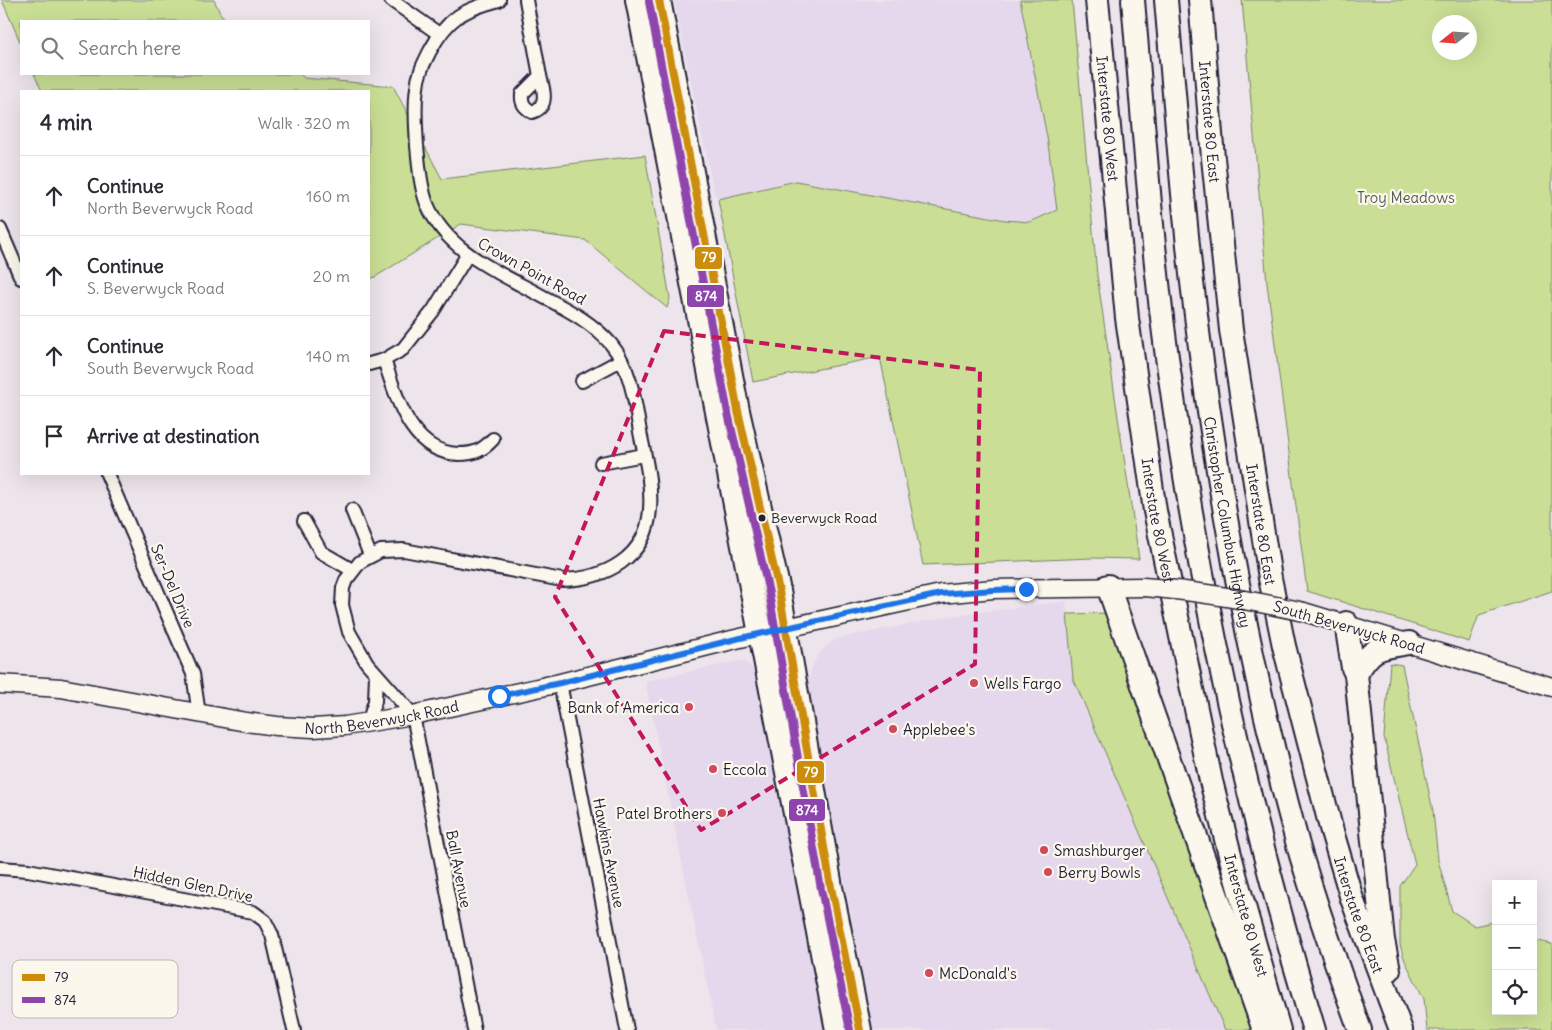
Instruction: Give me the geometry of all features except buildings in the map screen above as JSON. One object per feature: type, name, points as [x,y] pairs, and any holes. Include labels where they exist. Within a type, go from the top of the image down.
[{"type":"highway","points":[[659,0],[738,411],[779,592],[831,887],[860,1030]]},
{"type":"highway","name":"Interstate 80 West","points":[[1097,0],[1134,364],[1154,511],[1214,791],[1236,878],[1279,1030]]},
{"type":"highway","points":[[1133,0],[1152,222],[1167,354],[1194,535],[1222,677],[1250,800],[1314,1030]]},
{"type":"highway","name":"Christopher Columbus Highway","points":[[1166,0],[1191,274],[1218,466],[1238,582],[1275,756],[1299,846],[1316,905],[1360,1030]]},
{"type":"highway","name":"Interstate 80 East","points":[[1200,0],[1214,168],[1231,330],[1259,519],[1270,578],[1284,646],[1331,828],[1352,899],[1401,1030]]},
{"type":"highway","points":[[639,11],[837,1030]]},
{"type":"highway","points":[[1108,586],[1264,1030]]},
{"type":"highway","points":[[1346,623],[1353,668],[1356,674],[1384,940],[1401,1030]]},
{"type":"highway","points":[[1356,674],[1367,656],[1372,652],[1379,648],[1409,643]]},
{"type":"highway","points":[[1187,668],[1243,870],[1291,1030]]},
{"type":"main road","name":"South Beverwyck Road","points":[[760,634],[956,592],[1108,586],[1143,587],[1204,592],[1304,612],[1346,623],[1552,687]]},
{"type":"main road","name":"North Beverwyck Road","points":[[0,684],[61,688],[199,714],[277,726],[313,728],[345,726],[413,715],[560,683],[760,634]]},
{"type":"street","points":[[391,0],[439,34]]},
{"type":"street","name":"Crown Point Road","points":[[413,715],[376,674],[356,646],[344,618],[342,605],[343,588],[352,570],[360,562],[380,551],[404,550],[562,580],[578,579],[607,571],[627,558],[640,542],[647,528],[650,511],[650,492],[635,404],[627,372],[621,360],[606,339],[583,318],[468,254],[452,242],[434,217],[422,188],[416,122],[417,84],[425,60],[439,34],[457,17],[481,5],[499,0]]},
{"type":"street","points":[[526,0],[540,76]]},
{"type":"street","points":[[627,0],[639,11]]},
{"type":"street","points":[[0,229],[20,276]]},
{"type":"street","points":[[370,364],[384,360],[403,349],[433,310],[468,254]]},
{"type":"street","points":[[384,360],[402,411],[409,423],[419,435],[439,450],[453,454],[476,452],[484,448],[493,439]]},
{"type":"street","points":[[582,381],[621,360]]},
{"type":"street","points":[[601,463],[644,455]]},
{"type":"street","name":"Ser-Del Drive","points":[[107,475],[193,674],[199,714]]},
{"type":"street","points":[[352,510],[370,555]]},
{"type":"street","points":[[304,521],[321,552],[352,570]]},
{"type":"street","points":[[368,723],[376,701],[376,674]]},
{"type":"street","name":"Hawkins Avenue","points":[[560,683],[627,1030]]},
{"type":"street","name":"Ball Avenue","points":[[413,715],[474,1030]]},
{"type":"street","name":"Hidden Glen Drive","points":[[0,868],[28,870],[253,912],[265,921],[272,935],[294,1030]]},
{"type":"highlighted area","points":[[664,331],[980,370],[975,664],[701,830],[555,597]]},
{"type":"shaded area","points":[[674,0],[1020,0],[1047,137],[1057,210],[1030,222],[1005,220],[796,181],[718,199],[714,193]]},
{"type":"shaded area","points":[[1066,601],[1073,678],[1225,1030],[873,1030],[808,691],[808,681],[813,664],[817,656],[827,645],[839,638],[951,616]]},
{"type":"shaded area","points":[[743,660],[756,671],[827,1030],[716,1030],[645,681]]},
{"type":"green space","points":[[2,0],[214,0],[220,13],[226,20],[20,20],[20,42]]},
{"type":"green space","points":[[1020,0],[1072,0],[1097,275],[1139,559],[1092,558],[923,565],[880,357],[753,382],[718,199],[796,181],[1005,220],[1030,222],[1057,210],[1047,137]]},
{"type":"green space","name":"Troy Meadows","points":[[1242,0],[1552,0],[1552,591],[1479,615],[1469,642],[1307,591],[1267,283]]},
{"type":"green space","points":[[34,75],[301,75],[304,78],[393,86],[442,179],[645,155],[670,298],[667,308],[585,240],[461,224],[370,279],[370,90],[42,90]]},
{"type":"green space","points":[[1110,613],[1252,1030],[1225,1030],[1073,678],[1067,614]]},
{"type":"green space","points":[[1390,663],[1402,665],[1433,811],[1438,860],[1452,911],[1475,926],[1492,922],[1492,1015],[1537,1015],[1537,941],[1552,944],[1552,1030],[1427,1030],[1424,999],[1405,961],[1400,945],[1400,886],[1415,864],[1384,737]]},
{"type":"transit line","name":"79","points":[[659,0],[738,411],[779,591],[831,887],[860,1030]]},
{"type":"transit line","name":"874","points":[[649,2],[728,413],[769,593],[821,889],[850,1030]]},
{"type":"place","name":"Beverwyck Road","points":[[762,518]]},
{"type":"place","name":"Wells Fargo","points":[[974,683]]},
{"type":"place","name":"Bank of America","points":[[689,707]]},
{"type":"place","name":"Applebee's","points":[[893,729]]},
{"type":"place","name":"Eccola","points":[[713,769]]},
{"type":"place","name":"Patel Brothers","points":[[722,813]]},
{"type":"place","name":"Smashburger","points":[[1044,850]]},
{"type":"place","name":"Berry Bowls","points":[[1048,872]]},
{"type":"place","name":"McDonald's","points":[[929,973]]},
{"type":"route","points":[[499,696],[560,683],[736,639],[941,594],[1026,589]]}]
